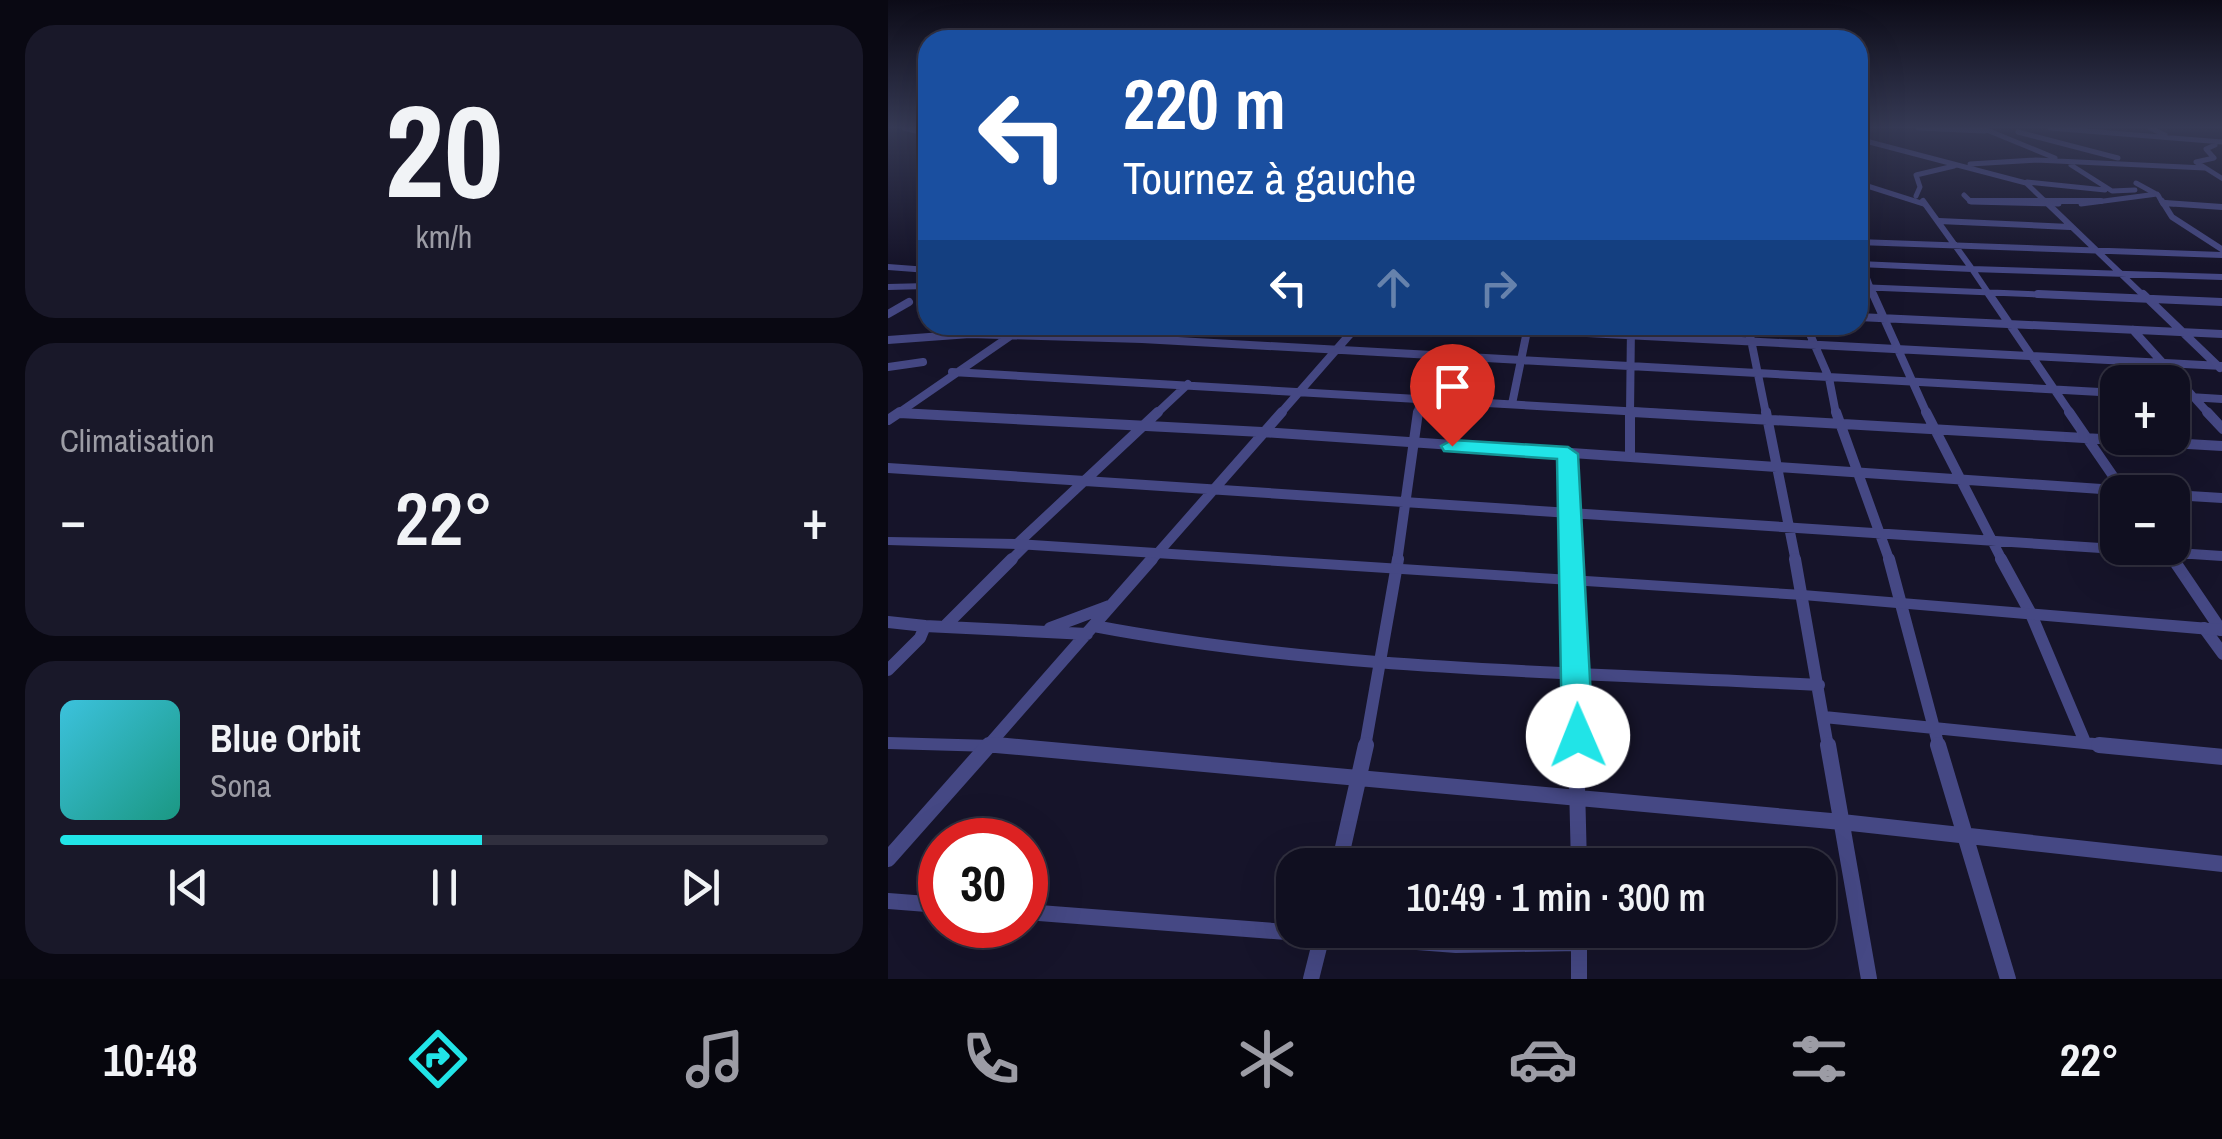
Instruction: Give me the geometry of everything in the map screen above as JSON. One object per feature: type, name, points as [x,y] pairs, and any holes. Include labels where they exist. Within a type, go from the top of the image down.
[{"type":"street","points":[[1916,196],[1920,187],[1918,174]]},
{"type":"street","points":[[1995,174],[2164,203],[2222,207]]},
{"type":"street","points":[[2015,174],[2221,367]]},
{"type":"street","points":[[2083,174],[2112,192],[2144,189]]},
{"type":"street","points":[[2136,182],[2156,195],[2172,217],[2222,252]]},
{"type":"street","points":[[1868,185],[1916,196],[1939,221],[2112,475]]},
{"type":"street","points":[[1964,194],[1971,202],[2047,205],[2156,195]]},
{"type":"street","points":[[1939,221],[2070,226]]},
{"type":"street","points":[[1868,242],[2222,252]]},
{"type":"street","points":[[1868,262],[2222,277]]},
{"type":"street","points":[[888,267],[918,269]]},
{"type":"street","points":[[1868,280],[1958,480],[2031,614],[2084,742]]},
{"type":"street","points":[[888,287],[918,286]]},
{"type":"street","points":[[1868,288],[2222,302]]},
{"type":"street","points":[[888,314],[909,302]]},
{"type":"street","points":[[1868,317],[2222,334]]},
{"type":"street","points":[[2134,330],[2222,428]]},
{"type":"street","points":[[888,340],[956,335]]},
{"type":"street","points":[[982,335],[1142,339],[1518,363],[2100,392]]},
{"type":"street","points":[[895,414],[1010,335]]},
{"type":"street","points":[[888,858],[1090,630],[1150,556],[1349,335]]},
{"type":"street","points":[[1512,404],[1526,335]]},
{"type":"street","points":[[1630,457],[1631,335]]},
{"type":"street","points":[[1685,335],[2221,367]]},
{"type":"street","points":[[1749,335],[1769,417],[1803,595],[1869,979]]},
{"type":"street","points":[[1810,335],[1829,378],[1838,422],[1880,532],[2008,979]]},
{"type":"street","points":[[1344,848],[1398,571],[1424,357]]},
{"type":"street","points":[[888,367],[923,362]]},
{"type":"street","points":[[952,372],[2222,446]]},
{"type":"street","points":[[947,624],[1085,481],[1188,384]]},
{"type":"street","points":[[2190,397],[2222,399]]},
{"type":"street","points":[[895,414],[1262,432],[2100,490]]},
{"type":"street","points":[[1568,454],[1579,848]]},
{"type":"street","points":[[888,468],[1214,486],[2100,546]]},
{"type":"street","points":[[2190,495],[2222,498]]},
{"type":"street","points":[[888,541],[1022,545],[1574,584],[1803,595],[2216,629]]},
{"type":"street","points":[[2190,553],[2222,556]]},
{"type":"street","points":[[2175,565],[2216,629],[2222,654]]},
{"type":"street","points":[[1050,628],[1110,606]]},
{"type":"street","points":[[888,622],[1090,630],[1381,662],[1819,685]]},
{"type":"street","points":[[888,670],[920,638],[925,626]]},
{"type":"street","points":[[1824,718],[2222,757]]},
{"type":"street","points":[[888,743],[990,744],[1842,822],[2222,864]]},
{"type":"street","points":[[888,901],[918,903]]},
{"type":"street","points":[[1048,913],[1276,929]]},
{"type":"street","points":[[1311,979],[1319,948]]},
{"type":"street","points":[[1579,948],[1579,979]]},
{"type":"route","points":[[1452,446],[1568,454],[1578,736]]}]
